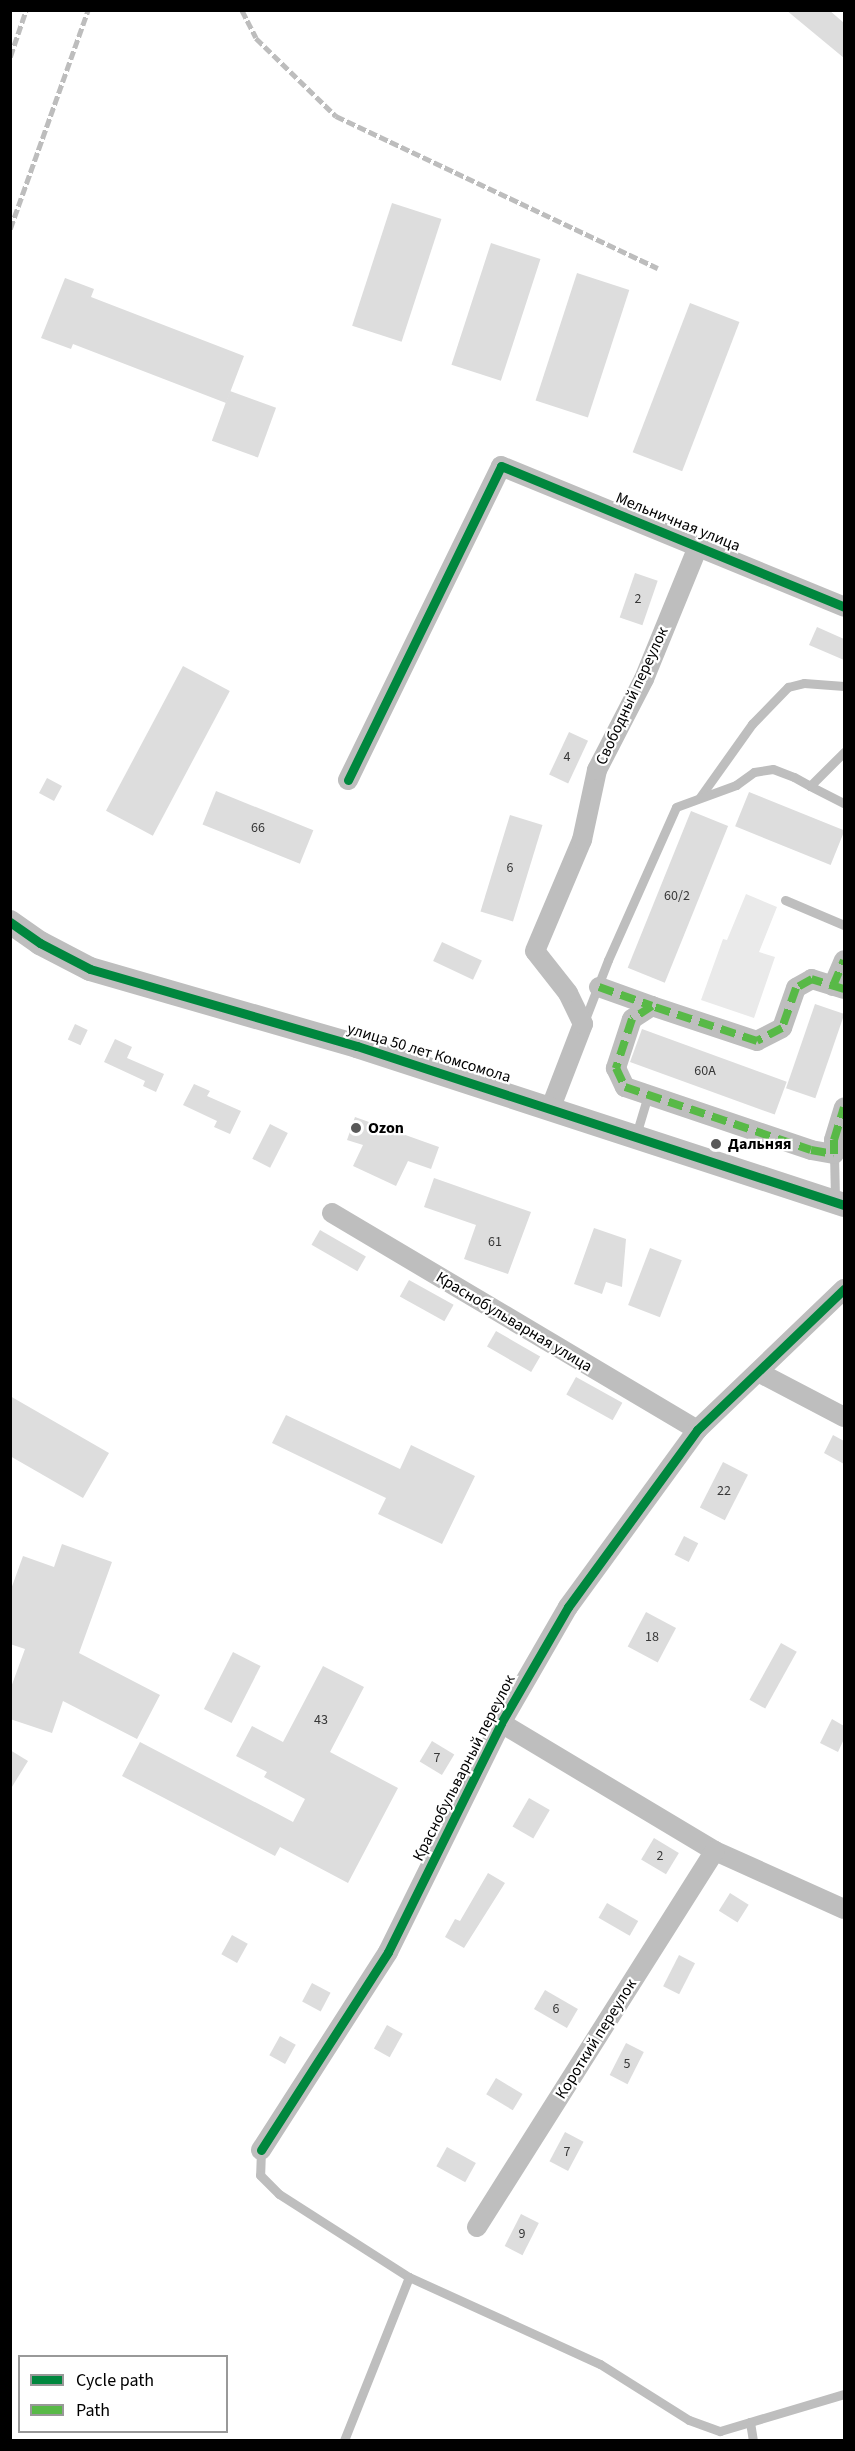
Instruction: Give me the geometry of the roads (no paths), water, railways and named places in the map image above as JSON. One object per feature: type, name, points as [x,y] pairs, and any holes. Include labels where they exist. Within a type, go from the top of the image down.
[{"type":"street","name":"Мельничная улица","points":[[348,780],[501,465],[844,607]]},
{"type":"street","name":"Свободный переулок","points":[[583,1024],[568,993],[535,951],[582,840],[597,770],[644,679],[698,547]]},
{"type":"street","name":"улица 50 лет Комсомола","points":[[10,922],[40,943],[90,969],[357,1046],[551,1107],[840,1203]]},
{"type":"street","points":[[599,987],[757,1041],[782,1028],[796,988],[812,979],[839,987],[844,960]]},
{"type":"street","points":[[652,1006],[632,1019],[616,1068],[625,1088],[811,1150],[834,1154],[834,1140],[844,1108]]},
{"type":"street","points":[[551,1107],[583,1024]]},
{"type":"street","name":"Краснобульварная улица","points":[[332,1213],[697,1430]]},
{"type":"street","name":"Краснобульварный переулок","points":[[261,2150],[388,1952],[501,1723],[568,1607],[697,1430],[760,1373],[844,1289]]},
{"type":"street","points":[[760,1373],[844,1418]]},
{"type":"street","points":[[501,1723],[715,1851],[844,1909]]},
{"type":"street","name":"Короткий переулок","points":[[477,2228],[715,1851]]},
{"type":"lane","points":[[583,1024],[608,960],[676,807],[700,796],[752,724],[788,687],[804,683],[844,686]]},
{"type":"lane","points":[[810,786],[844,752]]},
{"type":"lane","points":[[700,796],[705,797],[736,785],[754,772],[773,769],[794,777],[844,803]]},
{"type":"lane","points":[[785,900],[844,925]]},
{"type":"lane","points":[[636,1135],[648,1095]]},
{"type":"lane","points":[[834,1154],[840,1203]]},
{"type":"lane","points":[[261,2150],[260,2175],[279,2194],[409,2277],[600,2364],[689,2420],[720,2431],[844,2394]]},
{"type":"lane","points":[[344,2440],[409,2277]]},
{"type":"lane","points":[[750,2422],[753,2440]]},
{"type":"railway","points":[[10,57],[26,10]]},
{"type":"railway","points":[[10,229],[88,10]]},
{"type":"railway","points":[[242,10],[256,38],[336,116],[658,268]]},
{"type":"place","name":"Ozon","points":[[356,1128]]},
{"type":"place","name":"Дальняя","points":[[716,1144]]}]
